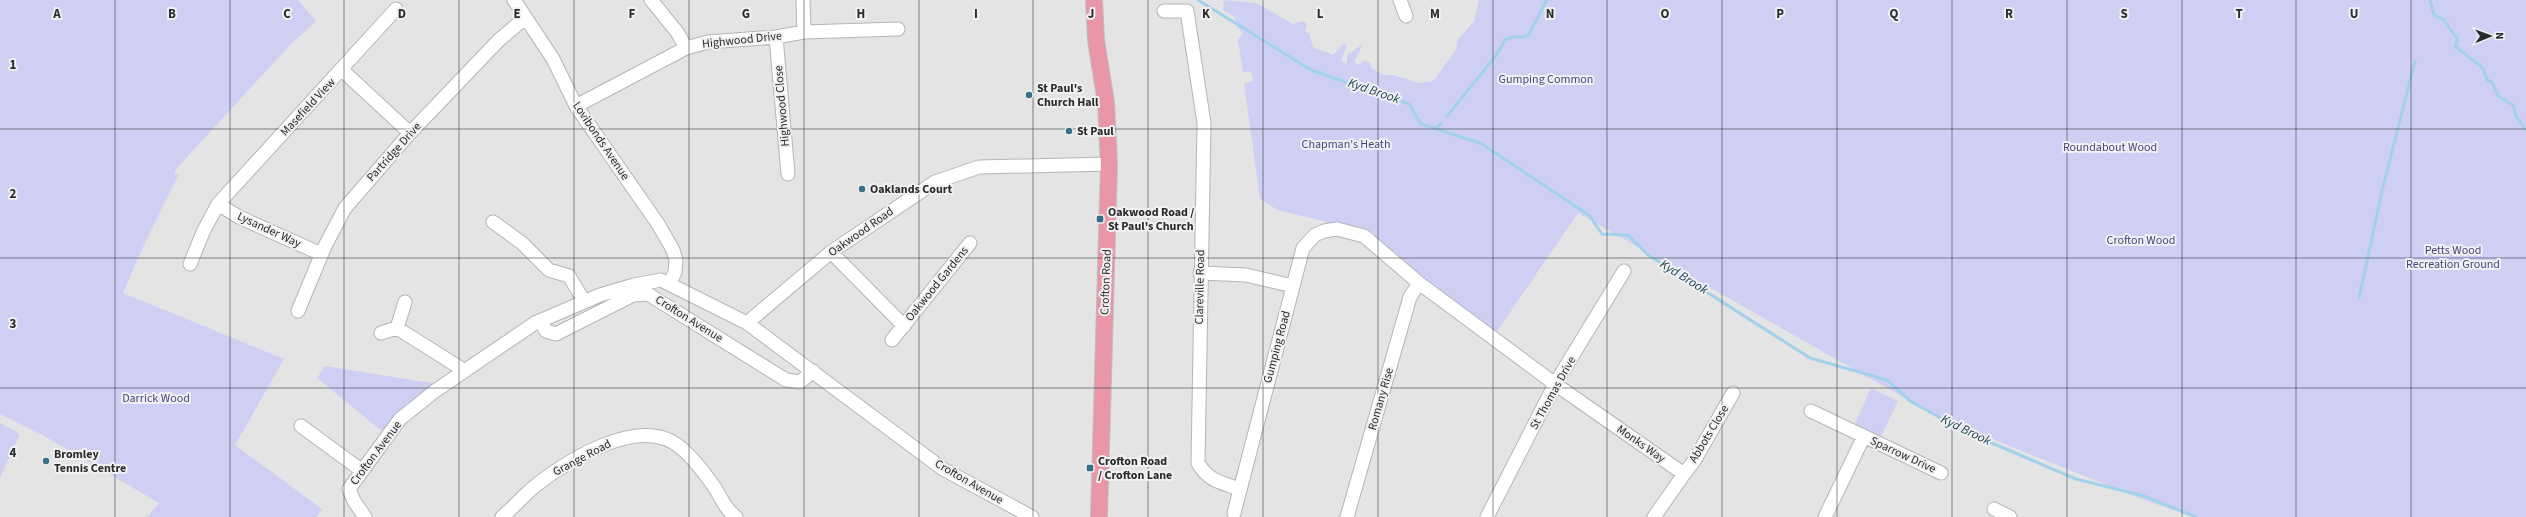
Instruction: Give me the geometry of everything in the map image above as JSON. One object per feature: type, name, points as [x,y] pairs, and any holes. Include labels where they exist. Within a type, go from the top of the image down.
[{"type":"main road","name":"Crofton Road","points":[[1094,0],[1096,40],[1106,103],[1109,164],[1099,517]]},
{"type":"street","name":"Lovibonds Avenue","points":[[514,0],[553,58],[576,106],[658,224],[673,250],[676,260],[675,272],[670,282]]},
{"type":"street","points":[[651,0],[677,32],[686,48]]},
{"type":"street","points":[[803,0],[804,32]]},
{"type":"street","points":[[1400,0],[1406,16]]},
{"type":"street","name":"Masefield View","points":[[190,264],[204,230],[218,204],[342,70],[396,9]]},
{"type":"street","name":"Clareville Road","points":[[1164,11],[1187,11],[1204,123],[1200,273],[1198,464],[1204,474],[1214,481],[1240,489]]},
{"type":"street","name":"Partridge Drive","points":[[298,311],[321,254],[345,208],[410,133],[499,40],[525,18]]},
{"type":"street","name":"Highwood Drive","points":[[576,106],[686,48],[708,42],[776,37],[804,32],[898,29]]},
{"type":"street","name":"Highwood Close","points":[[776,37],[788,174]]},
{"type":"street","points":[[342,70],[410,133]]},
{"type":"street","name":"Oakwood Road","points":[[747,323],[831,252],[935,182],[979,167],[1109,164]]},
{"type":"street","name":"Lysander Way","points":[[218,204],[239,217],[321,254]]},
{"type":"street","points":[[493,222],[522,243],[549,270],[569,276],[584,301]]},
{"type":"street","name":"Gumping Road","points":[[1234,513],[1303,248],[1315,235],[1324,231],[1337,229],[1364,236],[1419,283]]},
{"type":"street","name":"Oakwood Gardens","points":[[892,340],[970,243]]},
{"type":"street","name":"Oakwood Gardens","points":[[831,252],[904,326]]},
{"type":"street","name":"St Thomas Drive","points":[[1487,517],[1555,384],[1624,271]]},
{"type":"street","points":[[1200,273],[1246,275],[1293,286]]},
{"type":"street","name":"Crofton Avenue","points":[[365,517],[349,489],[361,470],[400,419],[435,391],[541,321],[584,301],[647,282],[661,280],[670,282],[747,323],[943,469],[1032,517]]},
{"type":"street","points":[[1419,283],[1555,384]]},
{"type":"street","name":"Romany Rise","points":[[1347,517],[1410,297],[1419,283]]},
{"type":"street","name":"Crofton Avenue","points":[[541,321],[546,331],[556,334],[633,295],[648,294],[786,380],[800,382],[813,371]]},
{"type":"street","points":[[397,328],[405,302]]},
{"type":"street","points":[[381,333],[397,328],[465,371]]},
{"type":"street","name":"Monks Way","points":[[1555,384],[1684,474]]},
{"type":"street","name":"Abbots Close","points":[[1684,474],[1694,461],[1733,393]]},
{"type":"street","name":"Sparrow Drive","points":[[1811,411],[1942,473]]},
{"type":"street","points":[[301,426],[361,470]]},
{"type":"street","name":"Grange Road","points":[[502,517],[534,487],[561,467],[608,442],[630,437],[651,436],[666,439],[681,448],[714,486],[730,515]]},
{"type":"street","name":"Sparrow Drive","points":[[1828,516],[1864,436]]},
{"type":"street","points":[[1654,517],[1684,474]]},
{"type":"street","points":[[1994,509],[2010,517]]},
{"type":"green space","name":"Darrick Wood","points":[[0,0],[298,0],[316,21],[291,44],[176,169],[174,175],[179,174],[144,245],[123,293],[284,359],[235,445],[322,509],[316,517],[147,517],[159,503],[44,436],[0,414]]},
{"type":"green space","name":"Crofton Wood","points":[[1224,0],[1256,3],[1293,24],[1303,21],[1307,24],[1305,32],[1309,33],[1313,47],[1333,55],[1344,43],[1347,45],[1341,61],[1347,64],[1347,55],[1363,44],[1354,62],[1359,65],[1365,60],[1371,64],[1371,68],[1383,75],[1394,75],[1417,83],[1433,81],[1456,50],[1457,41],[1474,21],[1479,0],[2526,0],[2526,517],[2194,517],[2147,501],[1942,419],[1578,213],[1498,330],[1493,331],[1456,303],[1452,298],[1446,301],[1412,272],[1407,264],[1394,251],[1391,253],[1376,238],[1373,232],[1330,225],[1324,221],[1277,210],[1260,198],[1244,84],[1253,81],[1251,72],[1243,72],[1238,40],[1243,34],[1236,25],[1235,17],[1223,10]]},
{"type":"green space","points":[[325,366],[437,384],[396,413],[383,432],[317,378]]},
{"type":"green space","points":[[1871,388],[1898,401],[1880,438],[1854,426]]},
{"type":"green space","points":[[0,423],[20,434],[0,478]]},
{"type":"waterway","name":"Kyd Brook","points":[[1198,0],[1311,70],[1409,104],[1421,124],[1480,143],[1589,215],[1602,234],[1628,235],[1647,254],[1810,358],[1887,380],[1910,401],[1964,431],[2076,479],[2144,496],[2196,517]]},
{"type":"waterway","points":[[1447,116],[1495,57],[1505,40],[1512,37],[1526,37],[1529,34],[1547,0]]},
{"type":"waterway","points":[[2430,0],[2434,15],[2443,19],[2458,40],[2455,46],[2483,68],[2487,80],[2492,82],[2498,96],[2513,105],[2517,118],[2526,130]]},
{"type":"waterway","points":[[2359,298],[2382,191],[2415,61]]},
{"type":"waterway","name":"Kyd Brook","points":[[1436,129],[1441,123]]},
{"type":"place","name":"St Paul's Church Hall","points":[[1029,95]]},
{"type":"place","name":"St Paul","points":[[1069,131]]},
{"type":"place","name":"Oaklands Court","points":[[862,189]]},
{"type":"place","name":"Oakwood Road / St Paul's Church","points":[[1100,219]]},
{"type":"place","name":"Bromley Tennis Centre","points":[[46,461]]},
{"type":"place","name":"Crofton Road / Crofton Lane","points":[[1090,468]]},
{"type":"park label","name":"Gumping Common","points":[[1546,79]]},
{"type":"park label","name":"Chapman's Heath","points":[[1346,144]]},
{"type":"park label","name":"Roundabout Wood","points":[[2110,147]]},
{"type":"park label","name":"Petts Wood Recreation Ground","points":[[2453,257]]}]
